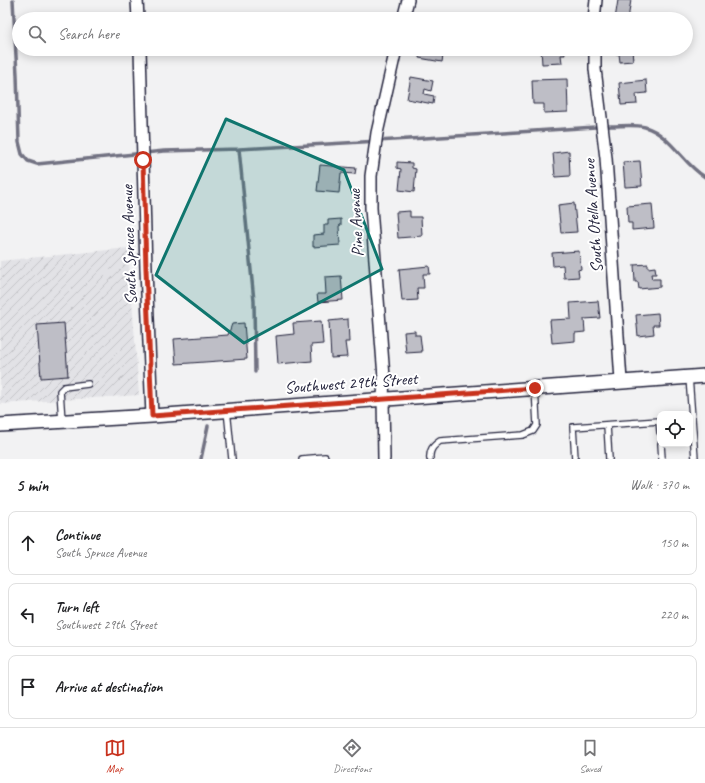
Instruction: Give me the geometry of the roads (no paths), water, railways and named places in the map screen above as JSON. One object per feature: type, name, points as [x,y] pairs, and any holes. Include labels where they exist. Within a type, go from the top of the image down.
[{"type":"street","points":[[137,0],[138,12]]},
{"type":"street","points":[[405,12],[408,0]]},
{"type":"street","points":[[595,12],[596,0]]},
{"type":"street","name":"South Spruce Avenue","points":[[140,56],[152,416]]},
{"type":"street","name":"Pine Avenue","points":[[384,459],[384,377],[371,208],[371,176],[377,133],[394,56]]},
{"type":"street","name":"South Otella Avenue","points":[[595,56],[595,69],[606,158],[621,381]]},
{"type":"street","name":"Southwest 29th Street","points":[[0,425],[152,416],[383,398],[705,376]]},
{"type":"lane","points":[[689,377],[695,459]]},
{"type":"lane","points":[[62,421],[60,391],[64,387],[88,384]]},
{"type":"lane","points":[[430,459],[432,446],[440,441],[523,434],[533,431],[537,425],[535,388]]},
{"type":"lane","points":[[226,410],[232,459]]},
{"type":"lane","points":[[575,459],[573,427],[657,421]]},
{"type":"lane","points":[[607,425],[609,459]]},
{"type":"lane","points":[[661,447],[662,459]]},
{"type":"lane","points":[[302,459],[325,457],[326,459]]},
{"type":"waterway","points":[[13,0],[14,12]]},
{"type":"waterway","points":[[16,56],[19,142],[22,154],[28,161],[37,164],[164,151],[239,149],[633,125],[645,127],[662,136],[690,165],[705,177]]},
{"type":"waterway","points":[[239,149],[254,301],[255,372]]},
{"type":"waterway","points":[[201,459],[208,426]]}]
